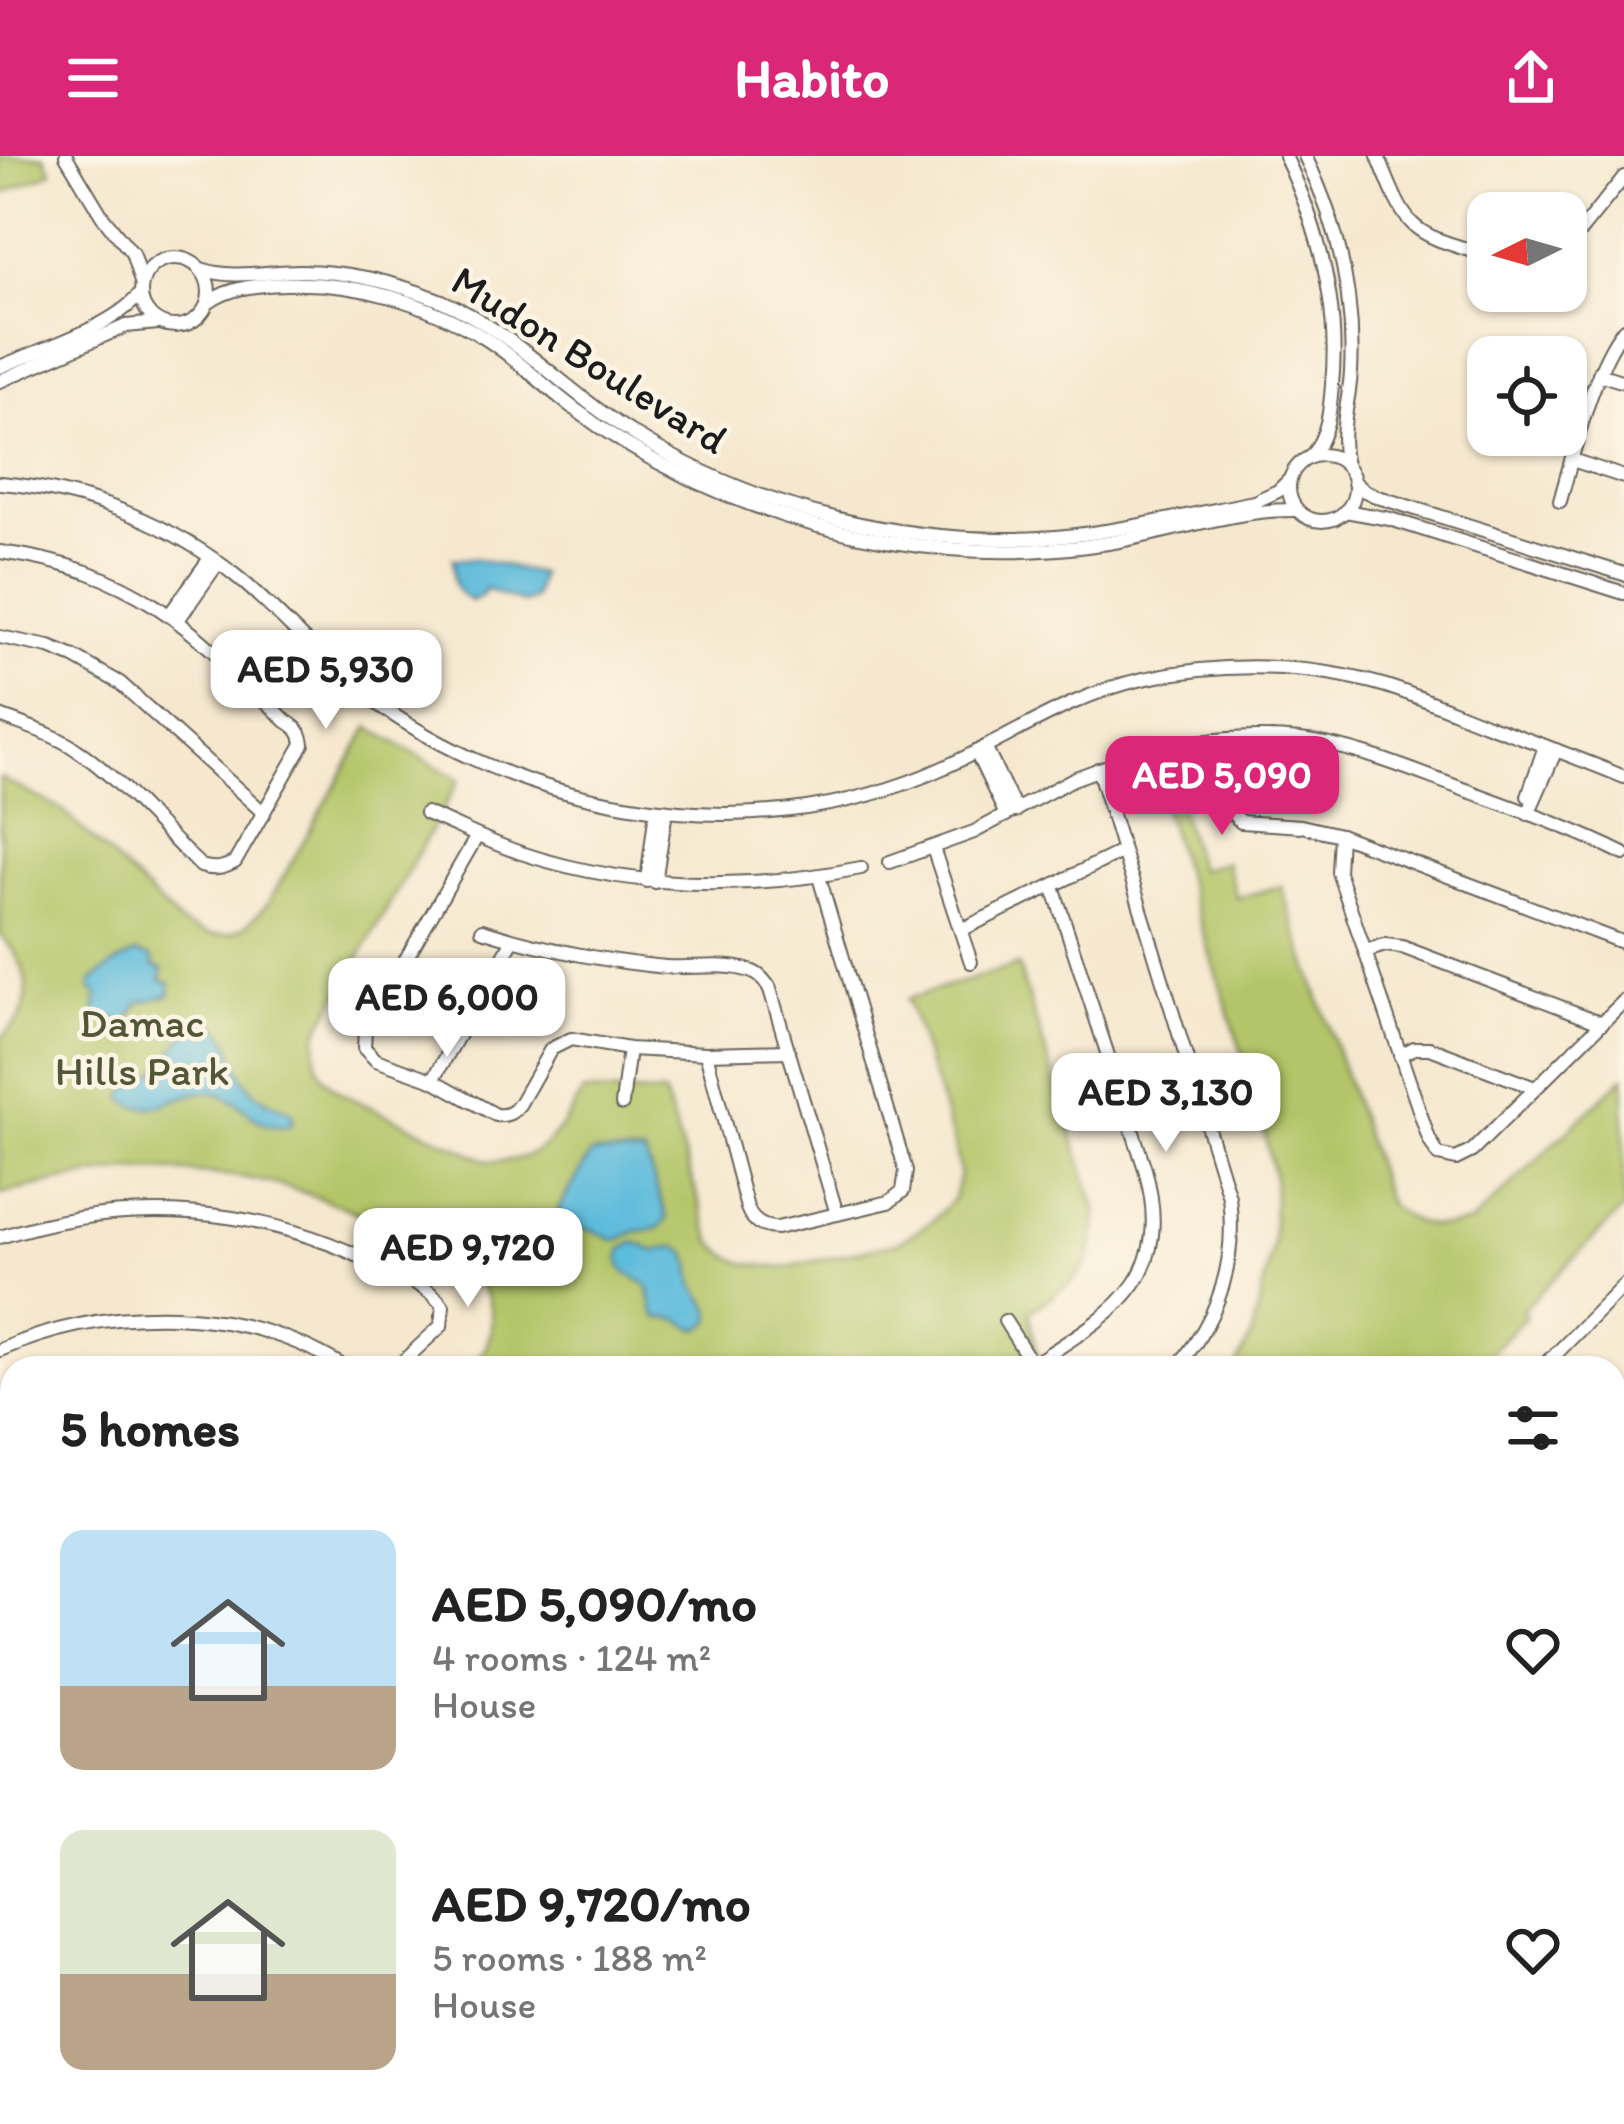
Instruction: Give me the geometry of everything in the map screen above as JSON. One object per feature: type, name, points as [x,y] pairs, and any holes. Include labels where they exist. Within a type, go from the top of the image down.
[{"type":"street","points":[[66,156],[102,216],[132,254],[143,306],[158,323]]},
{"type":"street","points":[[1285,156],[1320,245],[1332,311],[1330,410],[1323,437],[1311,456]]},
{"type":"street","points":[[1305,156],[1335,232],[1347,286],[1352,345],[1342,441],[1355,493],[1346,512]]},
{"type":"street","points":[[1378,156],[1397,206],[1417,230],[1467,249]]},
{"type":"street","points":[[1587,223],[1624,177]]},
{"type":"street","points":[[132,254],[158,262]]},
{"type":"street","points":[[0,367],[117,315],[158,262],[180,258],[201,269],[210,291],[208,303],[191,323],[170,327],[142,323],[112,332],[0,381]]},
{"type":"street","name":"Mudon Boulevard","points":[[201,269],[226,276],[323,272],[424,294],[495,330],[608,418],[670,455],[754,492],[866,525],[970,538],[1085,534],[1254,502],[1290,479]]},
{"type":"street","name":"Mudon Boulevard","points":[[208,303],[238,289],[307,284],[410,303],[490,342],[596,424],[681,474],[775,513],[872,538],[954,549],[1054,548],[1102,544],[1260,512],[1297,510]]},
{"type":"street","points":[[1560,501],[1599,374],[1624,329]]},
{"type":"street","points":[[1599,374],[1624,382]]},
{"type":"street","points":[[1346,465],[1324,454],[1301,461],[1290,479],[1291,500],[1297,510],[1305,517],[1326,521],[1346,512],[1390,519],[1624,593]]},
{"type":"street","points":[[1572,460],[1624,477]]},
{"type":"street","points":[[1354,482],[1378,497],[1624,574]]},
{"type":"street","points":[[0,483],[60,492],[113,508],[180,538],[241,580],[367,696],[431,738],[534,783],[579,796],[661,810],[767,812],[845,802],[914,781],[1063,706],[1120,686],[1180,672],[1262,667],[1387,687],[1624,777]]},
{"type":"street","points":[[0,552],[86,572],[138,594],[174,617],[213,648],[286,721],[296,738],[296,760],[235,862],[212,870],[201,866],[79,751],[0,716]]},
{"type":"street","points":[[174,617],[213,560]]},
{"type":"street","points":[[0,637],[49,647],[120,683],[264,813]]},
{"type":"street","points":[[1170,745],[1273,737],[1331,745],[1525,812],[1624,854]]},
{"type":"street","points":[[1214,740],[1236,818],[1246,824],[1301,826],[1340,835],[1624,943]]},
{"type":"street","points":[[1525,812],[1550,748]]},
{"type":"street","points":[[980,750],[1011,813]]},
{"type":"street","points":[[890,862],[933,848],[1135,756]]},
{"type":"street","points":[[1098,769],[1222,1166],[1231,1213],[1229,1260],[1217,1304],[1185,1356]]},
{"type":"street","points":[[651,881],[661,810]]},
{"type":"street","points":[[426,813],[560,865],[651,881],[739,885],[861,868]]},
{"type":"street","points":[[1340,835],[1339,872],[1432,1148],[1447,1159],[1456,1160],[1472,1151],[1624,1001]]},
{"type":"street","points":[[477,836],[363,1036],[371,1057],[433,1080],[496,1115],[509,1114],[551,1049],[563,1040],[706,1053],[789,1051]]},
{"type":"street","points":[[933,848],[970,962]]},
{"type":"street","points":[[961,930],[1123,851]]},
{"type":"street","points":[[706,1053],[752,1217],[765,1227],[894,1199],[902,1191],[907,1176],[819,877]]},
{"type":"street","points":[[1047,1356],[1118,1305],[1144,1264],[1154,1217],[1145,1169],[1053,887]]},
{"type":"street","points":[[482,930],[613,962],[760,969],[770,989],[836,1214]]},
{"type":"street","points":[[433,1080],[514,940]]},
{"type":"street","points":[[1366,951],[1385,945],[1402,947],[1600,1022]]},
{"type":"street","points":[[1400,1054],[1430,1048],[1535,1088]]},
{"type":"street","points":[[622,1104],[629,1049]]},
{"type":"street","points":[[0,1237],[61,1220],[176,1211],[290,1230],[327,1242],[425,1289],[437,1315],[431,1336],[409,1356]]},
{"type":"street","points":[[1554,1356],[1624,1285]]},
{"type":"street","points":[[0,1350],[91,1322],[181,1317],[264,1331],[323,1356]]},
{"type":"street","points":[[1005,1321],[1027,1356]]},
{"type":"green space","points":[[0,156],[44,156],[52,172],[0,195]]},
{"type":"green space","name":"Damac Hills Park","points":[[369,727],[459,780],[317,1033],[319,1068],[327,1081],[342,1094],[488,1161],[536,1152],[556,1133],[583,1092],[664,1094],[712,1241],[743,1263],[783,1268],[896,1243],[933,1221],[954,1198],[960,1174],[953,1139],[907,999],[1018,965],[1097,1212],[1087,1263],[1071,1282],[1029,1312],[1038,1356],[480,1356],[489,1339],[491,1317],[479,1285],[435,1252],[314,1196],[247,1178],[151,1170],[86,1176],[0,1194],[0,1039],[20,1017],[27,994],[20,962],[0,935],[0,778],[62,810],[180,923],[195,930],[220,935],[241,929],[270,900]]},
{"type":"green space","points":[[1166,761],[1199,870],[1226,862],[1237,898],[1281,886],[1388,1203],[1408,1218],[1427,1225],[1472,1222],[1624,1077],[1624,1208],[1522,1310],[1526,1316],[1488,1356],[1241,1356],[1252,1335],[1273,1245],[1274,1178],[1259,1106],[1151,770]]},
{"type":"water","points":[[453,559],[477,559],[540,574],[534,599],[522,603],[485,589],[471,601],[456,588]]},
{"type":"water","points":[[136,953],[152,957],[154,966],[163,969],[161,980],[170,983],[170,995],[138,1003],[130,1018],[121,1023],[97,1020],[98,995],[91,990],[91,982]]},
{"type":"water","points":[[210,1021],[229,1042],[249,1086],[290,1111],[291,1125],[268,1125],[215,1093],[147,1107],[124,1100],[130,1086],[159,1068],[190,1030]]},
{"type":"water","points":[[595,1153],[645,1154],[667,1217],[662,1225],[615,1241],[570,1226],[558,1210]]},
{"type":"water","points":[[632,1243],[654,1251],[676,1247],[686,1252],[695,1285],[711,1312],[710,1323],[697,1329],[677,1319],[658,1318],[648,1286],[621,1265],[621,1251]]}]
